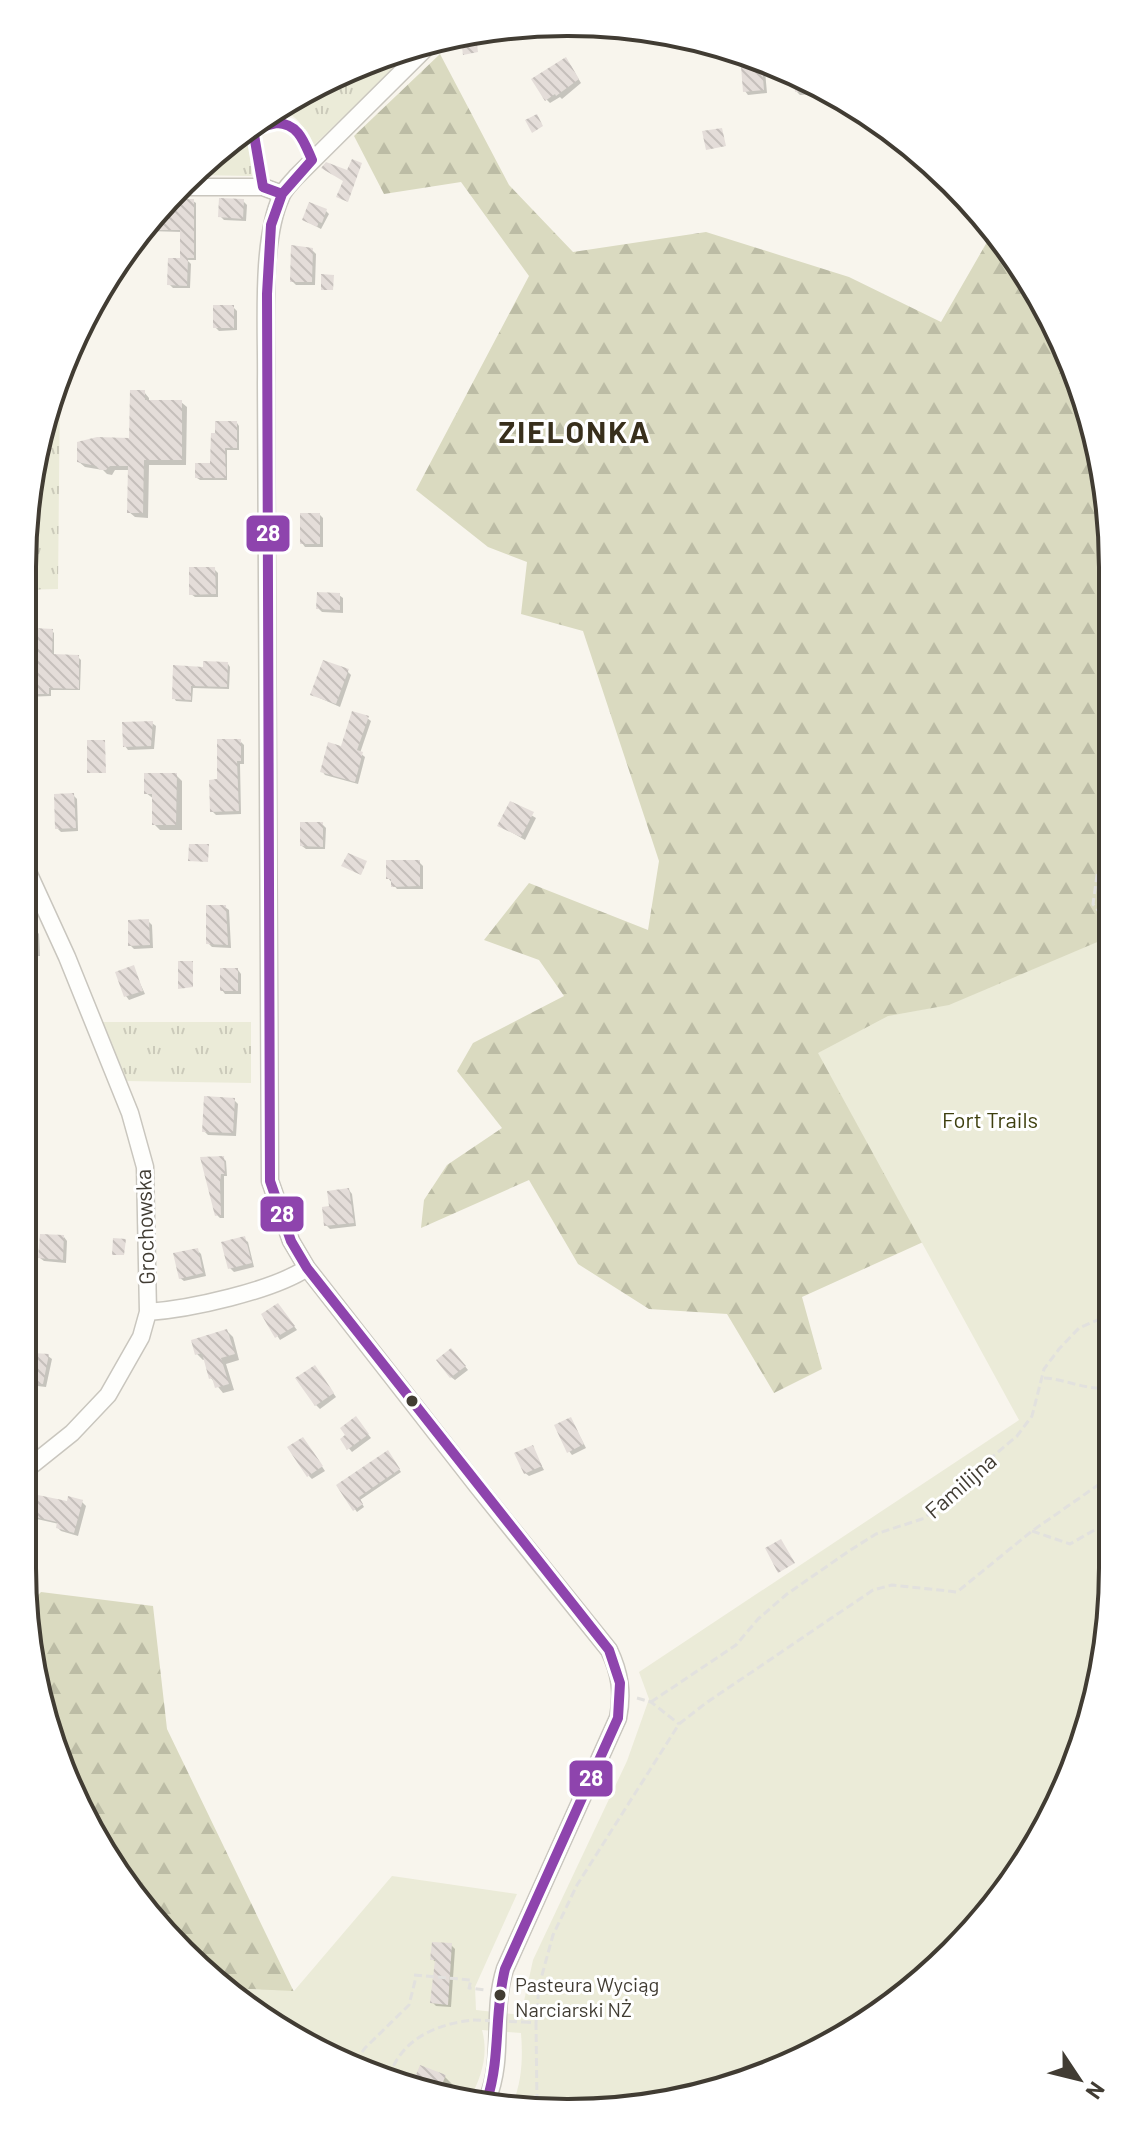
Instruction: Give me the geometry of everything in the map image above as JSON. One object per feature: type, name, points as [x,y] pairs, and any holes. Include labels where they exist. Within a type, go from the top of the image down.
[{"type":"street","points":[[415,58],[312,160],[282,194],[271,225],[267,307],[270,1181],[291,1241],[307,1268],[609,1650],[616,1665],[622,1693],[618,1718],[505,1969],[496,2009],[499,2050],[489,2093]]},
{"type":"street","points":[[197,187],[263,187],[282,194]]},
{"type":"street","name":"Grochowska","points":[[36,889],[130,1113],[145,1167],[148,1312],[141,1337],[108,1395],[72,1433],[36,1462]]},
{"type":"street","points":[[148,1312],[178,1310],[289,1280],[307,1268]]},
{"type":"lane","points":[[279,121],[289,123],[303,140],[312,160]]},
{"type":"lane","points":[[255,138],[263,187]]},
{"type":"path","points":[[1099,870],[1093,904],[1099,912]]},
{"type":"path","name":"Familijna","points":[[651,1702],[736,1645],[758,1619],[787,1594],[849,1551],[876,1534],[925,1518],[946,1496],[1017,1436],[1032,1416],[1044,1369],[1079,1328],[1099,1319]]},
{"type":"path","points":[[1044,1378],[1062,1378],[1099,1389]]},
{"type":"path","points":[[537,2098],[536,2023],[548,1945],[577,1885],[679,1724],[729,1686],[873,1590],[892,1585],[957,1592],[1032,1531],[1099,1484]]},
{"type":"path","points":[[1032,1531],[1070,1544],[1099,1527]]},
{"type":"path","points":[[622,1693],[651,1702],[679,1724]]},
{"type":"path","points":[[359,2057],[409,2005],[415,1975],[468,1979]]},
{"type":"path","points":[[391,2069],[404,2050],[418,2037],[451,2022],[536,2023]]},
{"type":"green space","name":"Fort Trails","points":[[440,54],[509,185],[573,252],[706,232],[849,277],[941,322],[987,242],[1028,302],[1059,364],[1071,397],[1089,464],[1098,533],[1099,963],[943,1233],[802,1297],[822,1369],[774,1393],[727,1314],[649,1309],[578,1264],[529,1180],[421,1228],[424,1200],[447,1165],[502,1128],[457,1071],[473,1043],[564,996],[539,960],[484,940],[529,883],[648,930],[659,861],[583,631],[521,614],[527,562],[488,547],[416,490],[529,276],[461,182],[384,194],[354,136]]},
{"type":"green space","points":[[399,63],[312,147],[306,132],[290,114],[364,76],[377,74]]},
{"type":"green space","points":[[249,143],[252,176],[209,175]]},
{"type":"green space","points":[[60,411],[58,589],[36,590],[36,568],[46,464]]},
{"type":"green space","name":"Fort Trails","points":[[1099,941],[1098,1602],[1089,1671],[1071,1738],[1044,1803],[1009,1863],[967,1918],[943,1943],[918,1967],[863,2009],[771,2059],[671,2089],[602,2098],[515,2096],[521,2069],[521,2033],[482,2030],[485,2048],[483,2066],[474,2090],[464,2089],[364,2059],[272,2009],[244,1989],[294,1991],[392,1876],[517,1894],[475,1987],[476,2010],[521,2015],[533,1960],[627,1761],[649,1699],[639,1672],[1019,1420],[818,1053],[888,1016],[949,1005]]},
{"type":"green space","points":[[102,1022],[251,1022],[251,1083],[125,1081]]},
{"type":"green space","points":[[41,1592],[153,1606],[167,1729],[294,1992],[244,1989],[168,1918],[126,1863],[91,1803],[64,1738],[46,1671],[37,1596]]},
{"type":"building","points":[[477,44],[478,52],[463,55],[462,47]]},
{"type":"building","points":[[566,57],[579,79],[545,101],[531,79]]},
{"type":"building","points":[[741,66],[763,73],[764,90],[743,92]]},
{"type":"building","points":[[537,114],[543,126],[532,133],[525,120]]},
{"type":"building","points":[[722,128],[726,146],[706,150],[702,131]]},
{"type":"building","points":[[352,159],[362,163],[348,202],[336,197],[343,181],[321,168],[326,162],[347,170]]},
{"type":"building","points":[[219,198],[244,199],[243,219],[218,217]]},
{"type":"building","points":[[185,199],[194,199],[194,258],[180,258],[180,230],[157,230]]},
{"type":"building","points":[[309,202],[327,209],[322,223],[319,222],[317,227],[302,220]]},
{"type":"building","points":[[291,245],[313,248],[312,282],[290,282]]},
{"type":"building","points":[[168,258],[188,258],[187,286],[167,285]]},
{"type":"building","points":[[321,274],[334,275],[333,290],[321,290]]},
{"type":"building","points":[[213,305],[234,305],[234,328],[213,328]]},
{"type":"building","points":[[130,390],[145,390],[145,400],[182,400],[182,460],[144,460],[143,513],[127,513],[128,466],[110,466],[100,470],[96,466],[77,462],[77,442],[97,437],[129,438]]},
{"type":"building","points":[[215,421],[237,421],[237,448],[225,448],[226,478],[195,478],[195,463],[210,463],[211,433],[215,433]]},
{"type":"building","points":[[300,513],[320,513],[320,544],[300,544]]},
{"type":"building","points":[[189,567],[215,567],[216,594],[189,595]]},
{"type":"building","points":[[317,592],[340,593],[340,610],[316,609]]},
{"type":"building","points":[[36,628],[53,629],[52,654],[79,655],[79,689],[49,688],[49,694],[36,694]]},
{"type":"building","points":[[323,660],[349,669],[336,704],[310,695]]},
{"type":"building","points":[[203,661],[228,662],[227,687],[191,686],[191,700],[172,699],[173,665],[203,667]]},
{"type":"building","points":[[352,711],[369,716],[357,750],[363,752],[355,782],[320,772],[328,742],[341,746]]},
{"type":"building","points":[[153,721],[151,746],[123,747],[122,722]]},
{"type":"building","points":[[217,739],[241,739],[241,761],[237,761],[239,811],[210,812],[209,780],[217,779]]},
{"type":"building","points":[[87,740],[105,740],[106,773],[87,773]]},
{"type":"building","points":[[144,773],[177,773],[176,825],[152,825],[152,794],[144,794]]},
{"type":"building","points":[[74,793],[76,828],[55,829],[54,794]]},
{"type":"building","points":[[510,801],[534,812],[521,837],[497,826]]},
{"type":"building","points":[[300,822],[323,822],[323,847],[300,846]]},
{"type":"building","points":[[189,844],[209,844],[208,862],[188,861]]},
{"type":"building","points":[[348,853],[367,861],[361,875],[341,866]]},
{"type":"building","points":[[386,860],[420,860],[420,886],[391,887],[391,879],[386,879]]},
{"type":"building","points":[[206,905],[226,905],[228,945],[206,944]]},
{"type":"building","points":[[149,919],[150,945],[128,946],[128,920]]},
{"type":"building","points":[[178,961],[193,961],[193,987],[178,989]]},
{"type":"building","points":[[134,965],[143,991],[124,997],[115,972]]},
{"type":"building","points":[[220,968],[238,968],[238,991],[220,991]]},
{"type":"building","points":[[204,1096],[235,1098],[233,1133],[202,1132]]},
{"type":"building","points":[[224,1156],[225,1174],[221,1174],[220,1183],[221,1215],[215,1216],[200,1157]]},
{"type":"building","points":[[349,1188],[354,1223],[324,1226],[322,1207],[329,1206],[327,1191]]},
{"type":"building","points":[[40,1234],[64,1235],[63,1260],[38,1258]]},
{"type":"building","points":[[245,1236],[252,1263],[228,1269],[221,1242]]},
{"type":"building","points":[[113,1238],[126,1239],[124,1255],[112,1255]]},
{"type":"building","points":[[198,1248],[203,1273],[179,1279],[173,1253]]},
{"type":"building","points":[[278,1303],[295,1326],[275,1338],[261,1314]]},
{"type":"building","points":[[227,1329],[235,1354],[221,1358],[229,1384],[215,1388],[212,1378],[209,1379],[202,1353],[195,1355],[191,1340]]},
{"type":"building","points":[[451,1348],[466,1366],[450,1378],[436,1360]]},
{"type":"building","points":[[36,1353],[49,1354],[43,1384],[36,1384]]},
{"type":"building","points":[[315,1365],[334,1393],[315,1406],[295,1378]]},
{"type":"building","points":[[356,1416],[369,1434],[347,1450],[340,1439],[345,1435],[340,1428]]},
{"type":"building","points":[[571,1417],[584,1444],[567,1453],[554,1425]]},
{"type":"building","points":[[303,1437],[323,1466],[307,1477],[287,1447]]},
{"type":"building","points":[[533,1445],[542,1466],[524,1474],[514,1453]]},
{"type":"building","points":[[388,1450],[400,1469],[359,1497],[363,1504],[353,1511],[336,1485]]},
{"type":"building","points":[[36,1495],[67,1501],[68,1496],[83,1500],[74,1533],[56,1528],[57,1522],[36,1517]]},
{"type":"building","points":[[781,1539],[795,1563],[778,1573],[765,1548]]},
{"type":"building","points":[[432,1942],[452,1943],[448,2005],[430,2003],[435,1960],[430,1960]]},
{"type":"building","points":[[420,2065],[446,2075],[442,2084],[415,2077]]},
{"type":"transit line","name":"28","points":[[255,138],[263,187],[282,194],[312,160],[296,130],[277,123]]},
{"type":"transit line","name":"28","points":[[282,194],[271,225],[267,294],[270,1181],[291,1241],[307,1268],[609,1650],[620,1683],[618,1718],[505,1969],[489,2093]]},
{"type":"place","name":"Pasteura Wyciąg Narciarski NŻ","points":[[500,1995]]},
{"type":"district","name":"ZIELONKA","points":[[575,431]]}]
